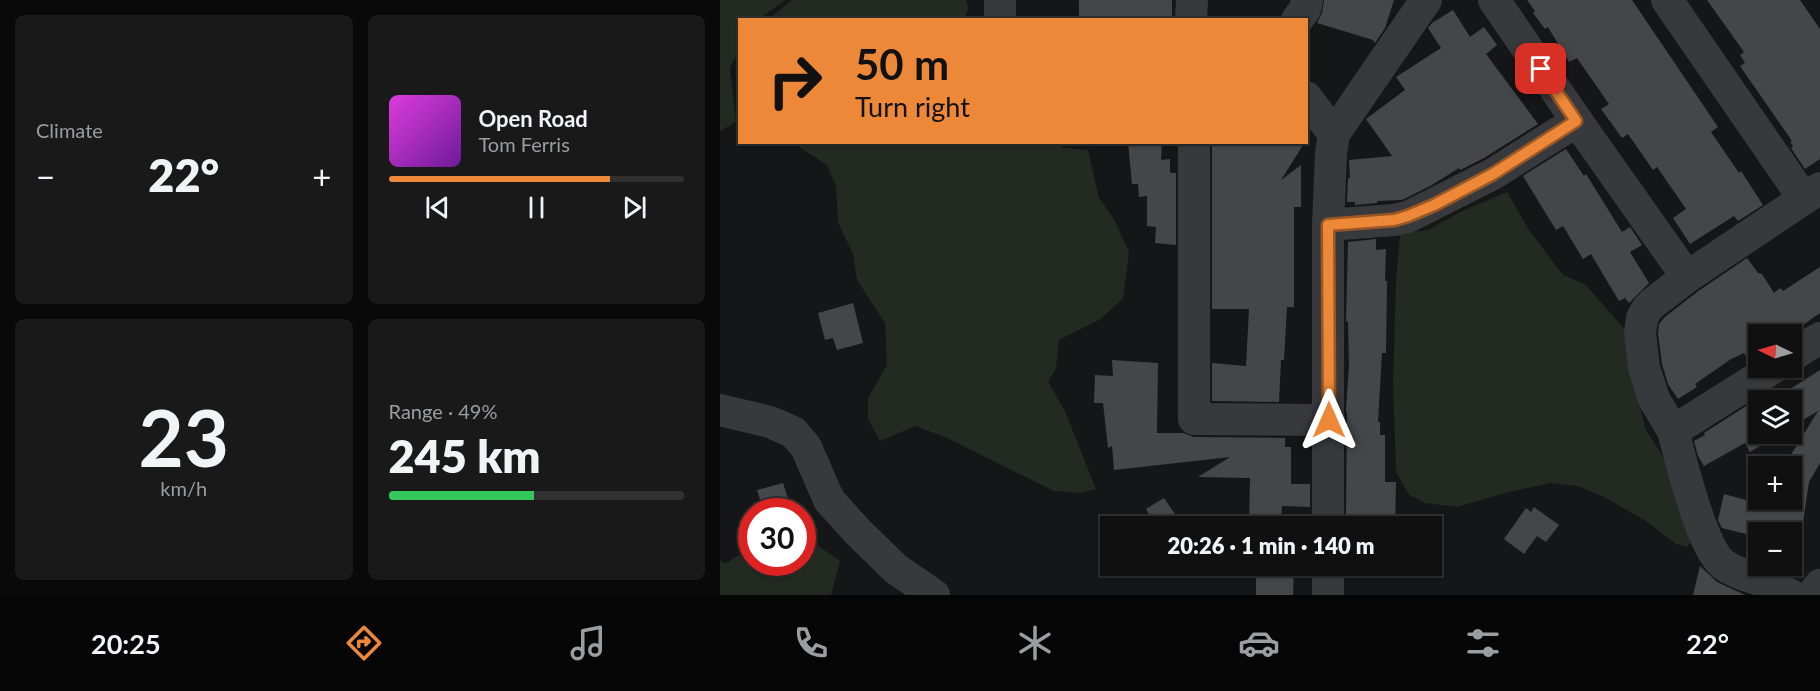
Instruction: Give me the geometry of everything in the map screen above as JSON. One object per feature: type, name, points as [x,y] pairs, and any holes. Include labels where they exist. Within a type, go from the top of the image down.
[{"type":"street","points":[[1000,0],[1000,18]]},
{"type":"street","points":[[1191,0],[1191,18]]},
{"type":"street","points":[[1299,18],[1307,0]]},
{"type":"street","points":[[1328,516],[1328,225],[1334,134],[1426,0]]},
{"type":"street","points":[[1494,0],[1576,121],[1687,277]]},
{"type":"street","points":[[1667,0],[1812,194],[1687,277],[1647,309],[1642,318],[1640,333],[1644,368],[1654,399],[1673,431],[1688,486],[1713,553],[1728,567],[1764,582],[1812,592]]},
{"type":"street","points":[[1308,100],[1334,134]]},
{"type":"street","points":[[1328,225],[1394,220],[1408,216],[1493,174],[1576,121]]},
{"type":"street","points":[[1194,144],[1194,419],[1329,420]]},
{"type":"street","points":[[1802,349],[1820,338]]},
{"type":"street","points":[[1673,431],[1757,378]]},
{"type":"street","points":[[720,410],[770,422],[793,432],[806,447],[829,500],[896,569],[934,595]]},
{"type":"street","points":[[1328,576],[1328,595]]},
{"type":"shaded area","points":[[720,0],[785,0],[760,18],[738,18],[738,52],[730,68],[736,122],[720,131]]},
{"type":"shaded area","points":[[792,0],[966,0],[968,8],[965,18],[770,18]]},
{"type":"shaded area","points":[[795,144],[1060,144],[1063,148],[1088,150],[1099,198],[1114,219],[1129,252],[1123,299],[1099,320],[1059,340],[1056,368],[1048,382],[1065,411],[1096,489],[1081,493],[1054,491],[945,437],[915,426],[880,441],[868,419],[868,398],[887,365],[885,323],[857,280],[853,254],[838,222],[836,186],[827,165]]},
{"type":"shaded area","points":[[1507,192],[1529,230],[1563,275],[1585,284],[1626,331],[1645,428],[1668,465],[1692,541],[1687,547],[1676,544],[1646,521],[1604,497],[1578,486],[1550,483],[1457,507],[1425,503],[1409,495],[1396,472],[1393,383],[1396,280],[1400,234],[1428,230],[1460,212]]},
{"type":"shaded area","points":[[816,544],[840,561],[831,595],[720,595],[720,560],[725,564],[738,556],[738,576],[816,576]]},
{"type":"building","points":[[1079,0],[1172,0],[1172,18],[1079,18]]},
{"type":"building","points":[[1324,0],[1394,0],[1385,28],[1375,43],[1373,40],[1317,23],[1322,13]]},
{"type":"building","points":[[1527,0],[1632,0],[1718,127],[1711,132],[1739,173],[1741,171],[1763,205],[1738,221],[1734,216],[1690,244],[1673,218],[1686,209],[1657,167],[1653,170],[1628,134],[1622,138],[1601,109],[1609,104],[1577,58],[1569,62],[1548,27],[1545,29],[1533,13],[1535,11]]},
{"type":"building","points":[[1707,0],[1800,0],[1820,29],[1820,159],[1805,169],[1791,148],[1793,146],[1790,142],[1792,141],[1740,66],[1745,63],[1740,55],[1744,52]]},
{"type":"building","points":[[1453,10],[1470,37],[1484,27],[1497,45],[1486,54],[1538,124],[1484,158],[1460,170],[1459,168],[1402,200],[1355,205],[1355,202],[1347,202],[1348,178],[1350,178],[1349,160],[1392,156],[1366,119],[1405,90],[1396,77],[1441,48],[1428,28]]},
{"type":"building","points":[[1128,144],[1162,144],[1161,160],[1170,159],[1170,173],[1176,173],[1176,245],[1155,243],[1156,227],[1147,226],[1147,196],[1139,197],[1138,184],[1132,184]]},
{"type":"building","points":[[1212,144],[1304,144],[1281,180],[1301,165],[1301,207],[1294,207],[1294,307],[1287,307],[1279,402],[1212,401],[1212,363],[1246,366],[1249,309],[1212,309]]},
{"type":"building","points":[[1566,149],[1584,176],[1586,174],[1622,232],[1630,227],[1642,245],[1630,252],[1649,283],[1629,303],[1625,298],[1619,301],[1591,254],[1583,259],[1563,226],[1556,230],[1523,176]]},
{"type":"building","points":[[1376,239],[1376,250],[1386,249],[1386,353],[1382,353],[1378,422],[1380,422],[1380,435],[1385,435],[1385,482],[1396,482],[1395,516],[1346,514],[1346,409],[1349,366],[1348,322],[1346,321],[1348,242]]},
{"type":"building","points":[[1747,258],[1758,273],[1762,274],[1774,293],[1780,288],[1783,291],[1820,267],[1820,313],[1802,326],[1748,324],[1748,360],[1744,353],[1731,359],[1695,384],[1697,387],[1678,399],[1668,384],[1662,364],[1659,324],[1697,292]]},
{"type":"building","points":[[853,303],[863,343],[837,350],[833,338],[825,340],[818,313]]},
{"type":"building","points":[[1112,360],[1158,363],[1157,433],[1183,433],[1194,437],[1285,438],[1285,447],[1291,447],[1291,484],[1310,484],[1310,507],[1282,506],[1282,516],[1249,516],[1250,478],[1198,477],[1230,457],[1114,470],[1112,446],[1108,448],[1103,403],[1094,403],[1095,375],[1113,376]]},
{"type":"building","points":[[1820,370],[1820,463],[1809,482],[1802,526],[1802,522],[1748,522],[1748,534],[1722,528],[1718,520],[1724,494],[1748,500],[1748,510],[1802,510],[1802,456],[1790,456],[1798,444],[1802,444],[1802,437],[1818,411],[1802,420],[1802,390],[1789,390]]},
{"type":"building","points":[[1748,405],[1748,444],[1763,444],[1750,452],[1745,443],[1704,466],[1698,456],[1694,441],[1705,435],[1704,433]]},
{"type":"building","points":[[783,483],[788,498],[760,498],[757,490]]},
{"type":"building","points":[[1164,498],[1176,516],[1150,516],[1146,509]]},
{"type":"building","points":[[1534,507],[1559,525],[1546,542],[1537,536],[1524,554],[1504,539],[1526,508],[1531,512]]},
{"type":"building","points":[[1700,566],[1717,582],[1745,595],[1693,595]]},
{"type":"building","points":[[1256,576],[1294,576],[1293,595],[1256,595]]},
{"type":"route","points":[[1329,420],[1328,225],[1394,220],[1408,216],[1493,174],[1576,121],[1541,69]]}]
